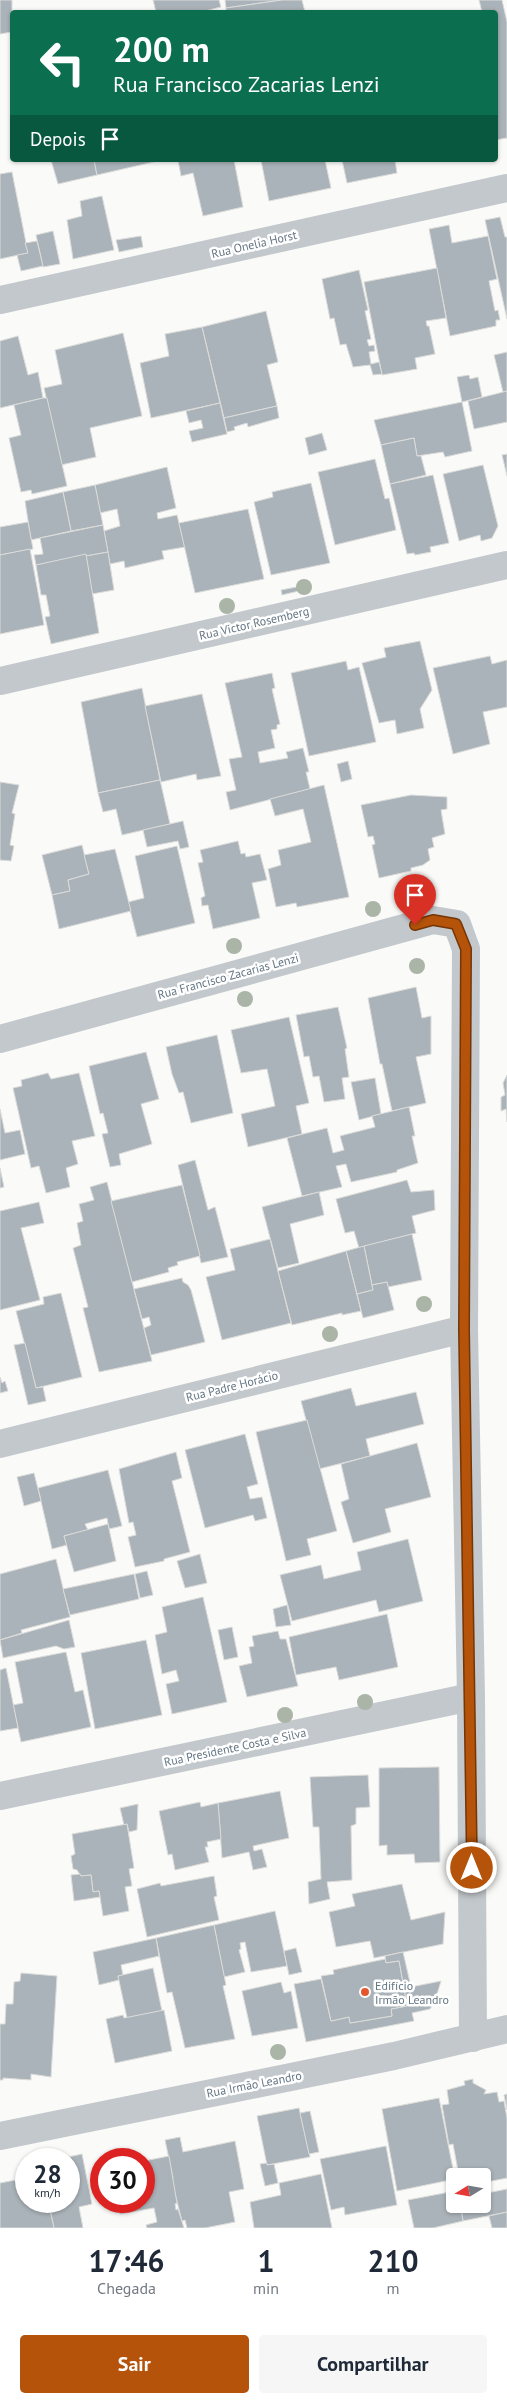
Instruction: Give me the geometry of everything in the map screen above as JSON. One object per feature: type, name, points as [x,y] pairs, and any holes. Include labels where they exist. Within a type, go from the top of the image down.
[{"type":"street","name":"Rua Onelia Horst","points":[[0,300],[507,188]]},
{"type":"street","name":"Rua Victor Rosemberg","points":[[0,681],[507,565]]},
{"type":"street","name":"Rua Francisco Zacarias Lenzi","points":[[0,1039],[433,920],[456,924],[466,949],[464,1329]]},
{"type":"street","name":"Rua Padre Horácio","points":[[0,1444],[464,1329]]},
{"type":"street","points":[[464,1329],[471,1697],[473,2038]]},
{"type":"street","name":"Rua Presidente Costa e Silva","points":[[0,1796],[471,1697]]},
{"type":"street","name":"Rua Irmão Leandro","points":[[0,2136],[394,2056],[507,2029]]},
{"type":"building","points":[[0,0],[12,0],[10,32],[0,34]]},
{"type":"building","points":[[153,0],[219,0],[221,7],[209,10],[156,10]]},
{"type":"building","points":[[225,0],[282,0],[226,8]]},
{"type":"building","points":[[282,0],[302,0],[304,10],[226,10],[226,8]]},
{"type":"building","points":[[479,0],[502,0],[507,22],[507,138],[498,140],[498,10],[482,10]]},
{"type":"building","points":[[52,162],[94,162],[97,175],[58,184]]},
{"type":"building","points":[[94,162],[153,162],[97,175]]},
{"type":"building","points":[[178,162],[234,162],[243,207],[203,216],[193,173],[181,176]]},
{"type":"building","points":[[261,162],[325,162],[331,188],[269,201]]},
{"type":"building","points":[[342,162],[395,162],[397,173],[347,183]]},
{"type":"building","points":[[12,172],[28,253],[0,259],[0,174]]},
{"type":"building","points":[[102,196],[114,250],[73,259],[67,220],[82,216],[80,201]]},
{"type":"building","points":[[500,217],[505,237],[507,237],[507,319],[485,220]]},
{"type":"building","points":[[449,225],[452,243],[488,236],[497,279],[489,281],[495,311],[498,310],[500,320],[496,320],[496,326],[450,336],[429,229]]},
{"type":"building","points":[[53,231],[60,264],[43,267],[36,235]]},
{"type":"building","points":[[141,236],[143,247],[119,252],[116,240]]},
{"type":"building","points":[[37,241],[43,266],[21,271],[17,255],[28,253],[25,243]]},
{"type":"building","points":[[437,268],[446,318],[426,321],[427,326],[429,326],[435,354],[415,358],[417,369],[382,375],[364,282]]},
{"type":"building","points":[[359,270],[368,310],[365,311],[371,339],[367,340],[369,346],[374,345],[375,351],[369,352],[371,364],[379,362],[382,374],[373,375],[370,365],[353,367],[346,344],[340,345],[334,318],[330,319],[322,279]]},
{"type":"building","points":[[266,311],[278,362],[267,365],[277,406],[224,418],[202,327]]},
{"type":"building","points":[[202,327],[220,403],[151,418],[140,363],[169,356],[165,334]]},
{"type":"building","points":[[123,333],[142,416],[90,428],[96,457],[61,465],[44,388],[62,384],[55,350]]},
{"type":"building","points":[[18,336],[28,375],[38,372],[43,398],[0,408],[0,341]]},
{"type":"building","points":[[507,352],[507,391],[503,392],[494,355]]},
{"type":"building","points":[[469,375],[470,379],[478,377],[482,397],[462,402],[457,377]]},
{"type":"building","points":[[507,391],[507,422],[474,429],[468,401]]},
{"type":"building","points":[[47,398],[67,486],[32,494],[31,490],[21,492],[9,438],[21,435],[14,405]]},
{"type":"building","points":[[462,402],[472,451],[445,457],[443,452],[417,456],[414,438],[381,445],[374,420]]},
{"type":"building","points":[[220,403],[227,434],[192,442],[189,431],[203,428],[201,420],[189,423],[186,411]]},
{"type":"building","points":[[277,406],[279,418],[248,427],[247,423],[234,427],[235,430],[227,432],[224,418]]},
{"type":"building","points":[[322,433],[327,450],[309,455],[305,438]]},
{"type":"building","points":[[414,438],[417,456],[421,456],[426,475],[390,484],[381,445]]},
{"type":"building","points":[[507,454],[507,476],[502,455]]},
{"type":"building","points":[[375,459],[385,499],[389,498],[396,530],[335,545],[318,472]]},
{"type":"building","points":[[483,465],[498,526],[492,538],[481,541],[480,535],[459,541],[443,474]]},
{"type":"building","points":[[167,467],[176,508],[157,513],[158,519],[177,515],[185,547],[162,551],[164,559],[125,568],[124,561],[110,564],[104,531],[120,526],[117,509],[100,513],[95,485]]},
{"type":"building","points":[[433,475],[449,543],[430,547],[431,552],[415,555],[414,553],[407,554],[390,484]]},
{"type":"building","points":[[311,483],[330,563],[271,575],[254,502],[273,497],[272,492]]},
{"type":"building","points":[[95,485],[103,525],[71,531],[63,492]]},
{"type":"building","points":[[63,492],[71,531],[31,540],[25,501]]},
{"type":"building","points":[[248,509],[264,579],[195,593],[179,523]]},
{"type":"building","points":[[28,522],[33,549],[0,555],[0,527]]},
{"type":"building","points":[[103,525],[108,552],[36,565],[34,555],[43,554],[40,538]]},
{"type":"building","points":[[30,549],[44,625],[0,634],[0,555]]},
{"type":"building","points":[[108,552],[114,590],[92,594],[86,556]]},
{"type":"building","points":[[86,554],[99,633],[51,644],[45,617],[50,616],[46,595],[41,595],[36,565]]},
{"type":"building","points":[[302,586],[303,590],[282,595],[281,590]]},
{"type":"building","points":[[420,641],[432,690],[420,709],[424,728],[397,734],[395,720],[379,723],[362,663],[386,657],[384,648]]},
{"type":"building","points":[[490,656],[492,664],[507,660],[507,707],[483,712],[490,744],[453,754],[433,668]]},
{"type":"building","points":[[346,661],[348,670],[359,667],[376,742],[309,756],[291,673]]},
{"type":"building","points":[[272,673],[275,688],[272,689],[280,724],[277,725],[277,729],[271,730],[275,748],[258,752],[260,763],[288,758],[286,752],[303,748],[309,772],[306,772],[310,789],[230,810],[226,792],[236,790],[229,759],[242,757],[225,683]]},
{"type":"building","points":[[142,688],[160,780],[98,793],[81,702]]},
{"type":"building","points":[[202,694],[221,776],[197,780],[196,774],[161,782],[145,706]]},
{"type":"building","points":[[348,761],[352,779],[341,782],[337,764]]},
{"type":"building","points":[[160,780],[170,824],[122,835],[116,809],[103,812],[98,793]]},
{"type":"building","points":[[0,782],[19,785],[12,813],[15,814],[10,845],[14,846],[11,861],[0,860]]},
{"type":"building","points":[[324,785],[349,897],[297,907],[296,903],[276,907],[268,869],[281,865],[278,850],[311,842],[303,809],[275,816],[270,799]]},
{"type":"building","points":[[411,795],[447,797],[447,809],[441,810],[445,834],[432,838],[434,847],[428,849],[430,860],[423,865],[411,868],[411,871],[379,878],[372,845],[375,844],[373,836],[368,837],[361,805]]},
{"type":"building","points":[[183,821],[189,847],[180,849],[178,841],[147,847],[143,830]]},
{"type":"building","points":[[238,841],[241,854],[245,853],[246,857],[260,854],[267,880],[252,883],[260,918],[213,929],[208,905],[202,906],[201,898],[205,896],[198,863],[203,862],[200,850]]},
{"type":"building","points":[[82,845],[89,874],[68,880],[70,891],[52,895],[42,855]]},
{"type":"building","points":[[177,846],[195,923],[137,937],[128,902],[144,898],[135,856]]},
{"type":"building","points":[[115,849],[131,911],[59,929],[52,895],[70,891],[68,880],[89,874],[84,855]]},
{"type":"building","points":[[416,987],[422,1018],[431,1016],[431,1054],[416,1057],[426,1103],[392,1111],[382,1064],[380,1064],[368,998]]},
{"type":"building","points":[[338,1007],[347,1048],[345,1049],[349,1077],[342,1078],[345,1099],[324,1102],[319,1076],[313,1077],[309,1056],[304,1057],[296,1015]]},
{"type":"building","points":[[289,1017],[309,1103],[296,1106],[302,1134],[248,1147],[241,1114],[275,1106],[267,1069],[241,1073],[231,1030]]},
{"type":"building","points":[[217,1035],[233,1113],[191,1123],[183,1092],[179,1093],[172,1074],[166,1047]]},
{"type":"building","points":[[146,1052],[159,1099],[141,1104],[152,1144],[119,1154],[121,1165],[110,1167],[102,1134],[108,1133],[103,1113],[100,1114],[89,1066]]},
{"type":"building","points":[[48,1073],[51,1079],[79,1073],[95,1136],[72,1141],[78,1164],[66,1168],[70,1187],[46,1193],[39,1166],[31,1168],[13,1088],[22,1086],[21,1080]]},
{"type":"building","points":[[507,1075],[507,1122],[506,1109],[501,1111],[501,1097],[505,1095],[503,1083]]},
{"type":"building","points":[[375,1078],[381,1114],[359,1120],[351,1082]]},
{"type":"building","points":[[409,1107],[415,1136],[412,1136],[418,1163],[397,1170],[397,1172],[351,1182],[346,1164],[336,1166],[342,1187],[302,1196],[287,1138],[327,1128],[333,1153],[344,1150],[340,1136],[375,1127],[372,1116]]},
{"type":"building","points":[[0,1109],[5,1133],[20,1130],[25,1154],[0,1160]]},
{"type":"building","points":[[195,1160],[208,1210],[215,1207],[228,1257],[201,1263],[178,1165]]},
{"type":"building","points":[[0,1168],[4,1187],[0,1188]]},
{"type":"building","points":[[407,1180],[411,1192],[434,1190],[435,1210],[412,1216],[416,1233],[359,1248],[354,1231],[345,1233],[336,1199]]},
{"type":"building","points":[[107,1182],[152,1361],[99,1372],[83,1308],[88,1307],[73,1248],[81,1245],[77,1223],[83,1221],[79,1204],[94,1200],[90,1187]]},
{"type":"building","points":[[182,1185],[200,1256],[177,1262],[178,1265],[168,1268],[169,1272],[132,1282],[111,1201]]},
{"type":"building","points":[[319,1192],[324,1215],[290,1224],[299,1263],[278,1268],[262,1207]]},
{"type":"building","points":[[39,1202],[44,1223],[21,1228],[40,1300],[0,1310],[0,1211]]},
{"type":"building","points":[[412,1234],[422,1280],[388,1287],[387,1282],[372,1285],[364,1246]]},
{"type":"building","points":[[270,1239],[291,1323],[222,1340],[206,1277],[235,1270],[230,1249]]},
{"type":"building","points":[[364,1246],[373,1290],[357,1294],[346,1251]]},
{"type":"building","points":[[346,1251],[361,1311],[342,1315],[342,1313],[292,1325],[278,1271]]},
{"type":"building","points":[[182,1278],[183,1282],[191,1290],[205,1342],[151,1355],[144,1328],[151,1325],[149,1317],[142,1319],[134,1289]]},
{"type":"building","points":[[387,1282],[394,1310],[363,1318],[357,1294],[373,1290],[372,1285]]},
{"type":"building","points":[[61,1293],[82,1377],[36,1388],[16,1311],[44,1304],[43,1297]]},
{"type":"building","points":[[25,1343],[36,1388],[43,1387],[46,1401],[28,1405],[14,1345]]},
{"type":"building","points":[[0,1377],[2,1383],[5,1381],[8,1391],[0,1393]]},
{"type":"building","points":[[351,1388],[356,1406],[416,1392],[424,1424],[366,1439],[370,1456],[319,1469],[301,1401]]},
{"type":"building","points":[[307,1420],[337,1531],[307,1539],[311,1555],[286,1561],[256,1432]]},
{"type":"building","points":[[245,1434],[258,1484],[247,1487],[250,1499],[262,1497],[267,1518],[255,1521],[253,1515],[205,1528],[185,1450]]},
{"type":"building","points":[[417,1443],[431,1497],[385,1509],[391,1532],[353,1543],[341,1502],[349,1499],[341,1464]]},
{"type":"building","points":[[176,1452],[182,1478],[172,1481],[190,1552],[164,1559],[164,1561],[135,1567],[128,1537],[136,1535],[133,1522],[129,1523],[119,1469]]},
{"type":"building","points":[[108,1470],[122,1526],[109,1529],[107,1518],[85,1524],[88,1530],[64,1536],[67,1545],[52,1549],[38,1488]]},
{"type":"building","points":[[34,1473],[41,1501],[24,1506],[17,1477]]},
{"type":"building","points":[[108,1524],[116,1561],[74,1572],[64,1536]]},
{"type":"building","points":[[408,1539],[423,1601],[379,1612],[376,1600],[292,1621],[280,1575],[321,1565],[324,1579],[361,1570],[357,1552]]},
{"type":"building","points":[[200,1554],[207,1583],[185,1588],[177,1561]]},
{"type":"building","points":[[56,1559],[70,1617],[21,1630],[22,1633],[0,1640],[0,1574]]},
{"type":"building","points":[[147,1571],[153,1595],[140,1598],[135,1574]]},
{"type":"building","points":[[134,1574],[139,1599],[70,1615],[63,1589]]},
{"type":"building","points":[[203,1597],[227,1702],[172,1714],[166,1684],[179,1681],[176,1670],[162,1674],[155,1635],[167,1632],[162,1607]]},
{"type":"building","points":[[287,1605],[291,1625],[276,1627],[273,1609]]},
{"type":"building","points":[[387,1614],[398,1667],[339,1680],[336,1667],[296,1675],[289,1637]]},
{"type":"building","points":[[69,1620],[75,1647],[64,1649],[56,1646],[3,1658],[0,1640]]},
{"type":"building","points":[[232,1627],[238,1657],[224,1660],[218,1630]]},
{"type":"building","points":[[278,1631],[280,1639],[286,1639],[298,1686],[247,1697],[239,1666],[252,1663],[249,1647],[254,1646],[252,1636]]},
{"type":"building","points":[[146,1640],[162,1715],[95,1729],[81,1653]]},
{"type":"building","points":[[66,1652],[75,1692],[83,1690],[91,1727],[21,1742],[13,1705],[23,1703],[15,1662]]},
{"type":"building","points":[[6,1668],[18,1728],[0,1731],[0,1670]]},
{"type":"building","points":[[439,1767],[440,1862],[415,1863],[414,1854],[387,1855],[387,1845],[379,1846],[379,1768]]},
{"type":"building","points":[[368,1775],[370,1807],[356,1808],[356,1824],[351,1826],[352,1880],[327,1882],[330,1899],[309,1904],[308,1882],[321,1879],[319,1827],[313,1827],[310,1777]]},
{"type":"building","points":[[280,1791],[289,1838],[253,1846],[254,1851],[262,1849],[267,1867],[253,1870],[249,1852],[222,1858],[218,1803]]},
{"type":"building","points":[[200,1802],[201,1807],[218,1803],[221,1839],[207,1842],[208,1847],[205,1847],[209,1862],[175,1870],[172,1854],[168,1855],[159,1811]]},
{"type":"building","points":[[138,1804],[137,1830],[129,1832],[127,1824],[124,1825],[120,1808]]},
{"type":"building","points":[[127,1824],[134,1868],[129,1869],[132,1886],[125,1887],[129,1911],[103,1916],[99,1891],[93,1892],[91,1875],[81,1876],[77,1870],[73,1869],[71,1856],[75,1854],[72,1834]]},
{"type":"building","points":[[80,1874],[81,1876],[91,1875],[93,1892],[99,1891],[100,1897],[74,1901],[71,1875]]},
{"type":"building","points":[[214,1876],[217,1896],[214,1897],[219,1920],[147,1937],[137,1889],[160,1883],[161,1886]]},
{"type":"building","points":[[402,1884],[411,1920],[445,1912],[443,1944],[374,1958],[370,1941],[336,1947],[329,1912],[355,1906],[352,1894]]},
{"type":"building","points":[[275,1911],[287,1966],[251,1972],[245,1942],[240,1943],[241,1949],[239,1950],[245,1972],[224,1977],[214,1925]]},
{"type":"building","points":[[214,1925],[226,1985],[223,1986],[235,2039],[185,2048],[172,1992],[167,1993],[156,1938]]},
{"type":"building","points":[[156,1938],[159,1956],[121,1965],[123,1975],[118,1976],[119,1980],[99,1985],[93,1952]]},
{"type":"building","points":[[296,1948],[302,1972],[289,1975],[284,1951]]},
{"type":"building","points":[[403,1952],[411,1987],[441,1981],[435,2001],[430,2009],[412,2013],[414,2021],[306,2042],[294,1984],[321,1979],[331,2021],[349,2017],[350,2023],[392,2016],[391,2009],[407,2006],[399,1961],[386,1963],[385,1956]]},
{"type":"building","name":"Edifício Irmão Leandro","points":[[385,1959],[386,1963],[399,1961],[407,2006],[391,2009],[392,2016],[350,2023],[349,2017],[331,2021],[321,1976],[334,1974],[333,1970]]},
{"type":"building","points":[[153,1968],[162,2011],[127,2018],[118,1976]]},
{"type":"building","points":[[21,1973],[57,1976],[51,2077],[31,2074],[31,2080],[3,2078],[3,2080],[0,2080],[0,2024],[5,2024],[6,2004],[13,2004],[14,1982],[20,1981]]},
{"type":"building","points":[[281,1982],[284,1993],[291,1991],[298,2028],[252,2036],[242,1991]]},
{"type":"building","points":[[164,2010],[172,2051],[115,2063],[106,2019],[123,2015],[124,2018]]},
{"type":"building","points":[[473,2079],[473,2083],[486,2090],[484,2094],[497,2092],[499,2102],[504,2101],[507,2118],[507,2178],[491,2181],[491,2168],[458,2168],[453,2144],[449,2145],[442,2105],[449,2104],[447,2090],[465,2085],[464,2081]]},
{"type":"building","points":[[507,2094],[507,2110],[504,2095]]},
{"type":"building","points":[[439,2098],[453,2168],[446,2168],[446,2181],[397,2191],[382,2109]]},
{"type":"building","points":[[299,2108],[310,2157],[267,2165],[257,2116]]},
{"type":"building","points":[[310,2111],[319,2152],[309,2154],[300,2113]]},
{"type":"building","points":[[180,2137],[183,2152],[235,2141],[244,2189],[229,2192],[235,2222],[205,2228],[187,2228],[185,2220],[182,2221],[171,2178],[173,2178],[165,2140]]},
{"type":"building","points":[[386,2146],[397,2205],[345,2215],[344,2207],[331,2210],[320,2159]]},
{"type":"building","points":[[80,2154],[82,2154],[90,2194],[90,2204],[80,2207]]},
{"type":"building","points":[[169,2156],[177,2203],[175,2204],[176,2210],[178,2209],[184,2228],[147,2228],[146,2225],[157,2222],[155,2213],[155,2159]]},
{"type":"building","points":[[267,2163],[267,2165],[274,2164],[278,2183],[265,2186],[260,2164]]},
{"type":"building","points":[[321,2174],[332,2228],[254,2228],[250,2202],[281,2195],[279,2183]]},
{"type":"building","points":[[15,2180],[15,2213],[51,2213],[54,2228],[0,2228],[0,2183]]},
{"type":"building","points":[[507,2189],[507,2212],[463,2221],[462,2213],[491,2213],[491,2192]]},
{"type":"building","points":[[446,2193],[446,2213],[462,2213],[463,2221],[433,2228],[414,2228],[408,2200]]},
{"type":"building","points":[[80,2212],[83,2228],[54,2228],[51,2213]]},
{"type":"building","points":[[507,2212],[507,2228],[492,2228],[489,2216]]},
{"type":"place","name":"Edifício Irmão Leandro","points":[[365,1992]]},
{"type":"route","points":[[415,925],[433,920],[456,924],[466,949],[464,1329],[471,1697],[472,1868]]}]
